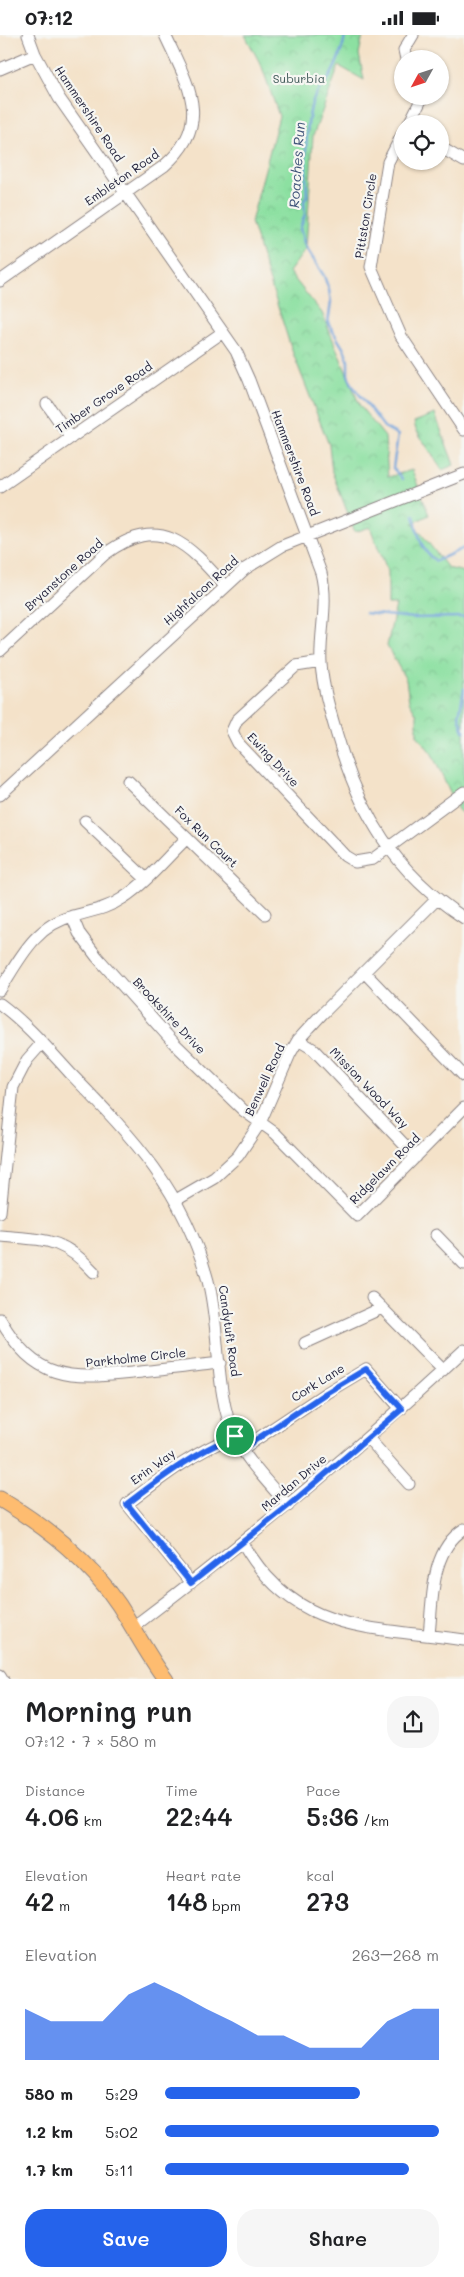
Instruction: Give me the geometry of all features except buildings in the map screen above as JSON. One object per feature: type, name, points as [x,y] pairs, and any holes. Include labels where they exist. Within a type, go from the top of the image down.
[{"type":"main road","points":[[0,1499],[33,1520],[75,1554],[107,1589],[166,1679]]},
{"type":"street","name":"Hammershire Road","points":[[28,35],[35,54],[59,98],[236,351],[249,380],[321,573],[326,598],[321,662],[328,702],[344,762],[364,810],[389,848],[406,870],[437,899],[464,918]]},
{"type":"street","name":"Embleton Road","points":[[0,281],[177,156],[191,130],[194,101],[165,35]]},
{"type":"street","points":[[404,50],[412,35]]},
{"type":"street","points":[[0,69],[35,54]]},
{"type":"street","name":"Pittston Circle","points":[[394,151],[388,163],[372,267],[401,336],[464,430]]},
{"type":"street","points":[[449,152],[464,161]]},
{"type":"street","name":"Timber Grove Road","points":[[0,487],[223,331]]},
{"type":"street","points":[[47,404],[71,438]]},
{"type":"street","name":"Highfalcon Road","points":[[0,795],[226,585],[264,556],[308,535],[464,474]]},
{"type":"street","name":"Bryanstone Road","points":[[0,651],[105,554],[125,541],[137,537],[159,536],[181,542],[198,555],[226,585]]},
{"type":"street","name":"Ewing Drive","points":[[321,662],[296,666],[237,720],[232,731],[233,737],[350,860],[367,862],[389,848]]},
{"type":"street","name":"Fox Run Court","points":[[128,781],[265,913]]},
{"type":"street","points":[[389,848],[464,792]]},
{"type":"street","points":[[85,821],[146,878]]},
{"type":"street","points":[[0,990],[34,938],[49,925],[72,916],[111,905],[134,890],[187,838]]},
{"type":"street","name":"Benwell Road","points":[[176,1200],[227,1168],[249,1143],[260,1123],[290,1053],[298,1040],[322,1013],[437,899]]},
{"type":"street","name":"Brookshire Drive","points":[[72,916],[79,933],[141,1007],[230,1097],[260,1123]]},
{"type":"street","points":[[364,972],[464,1076]]},
{"type":"street","name":"Candytuft Road","points":[[0,1004],[26,1025],[139,1146],[176,1200],[193,1236],[213,1303],[225,1407],[235,1436],[242,1449],[288,1506]]},
{"type":"street","name":"Mission Wood Way","points":[[298,1040],[313,1049],[416,1157]]},
{"type":"street","points":[[0,1211],[13,1087],[26,1060],[42,1043]]},
{"type":"street","name":"Ridgelawn Road","points":[[260,1123],[275,1133],[357,1217],[464,1108]]},
{"type":"street","points":[[436,1235],[464,1264]]},
{"type":"street","points":[[0,1236],[49,1241],[62,1245],[80,1257],[94,1272]]},
{"type":"street","points":[[372,1298],[442,1370]]},
{"type":"street","points":[[305,1343],[382,1308]]},
{"type":"street","name":"Parkholme Circle","points":[[0,1319],[18,1348],[36,1362],[56,1373],[92,1378],[220,1363]]},
{"type":"street","points":[[0,1343],[9,1335]]},
{"type":"street","name":"Mardan Drive","points":[[133,1627],[288,1506],[402,1409],[464,1350]]},
{"type":"street","name":"Cork Lane","points":[[242,1449],[326,1393],[366,1369],[402,1409]]},
{"type":"street","name":"Erin Way","points":[[191,1583],[127,1504],[190,1457],[235,1436]]},
{"type":"street","points":[[368,1438],[409,1484]]},
{"type":"street","points":[[429,1635],[436,1575],[440,1561],[449,1542],[464,1529]]},
{"type":"street","points":[[243,1543],[264,1577],[292,1601],[308,1610],[339,1622],[464,1640]]},
{"type":"street","points":[[0,1675],[3,1679]]},
{"type":"green space","name":"Suburbia","points":[[245,35],[363,35],[359,54],[364,80],[339,66],[313,136],[306,249],[289,272],[322,313],[360,406],[385,437],[388,477],[412,470],[429,515],[413,523],[448,568],[464,572],[464,815],[458,810],[432,754],[417,735],[417,715],[409,701],[406,680],[387,646],[396,605],[388,605],[388,572],[370,527],[355,532],[332,472],[329,445],[291,348],[251,222],[279,116],[262,67]]},
{"type":"green space","points":[[435,414],[454,465],[442,470],[416,430],[414,422]]},
{"type":"waterway","name":"Roaches Run","points":[[345,35],[334,69],[317,92],[312,103],[306,149],[307,196],[304,201],[305,214],[300,229],[305,246],[324,276],[329,290],[331,302],[328,323],[345,351],[348,360],[348,375],[353,386],[384,427],[398,435],[393,468],[402,479]]},
{"type":"waterway","name":"Roaches Run","points":[[414,515],[423,547],[436,561],[464,548]]},
{"type":"waterway","points":[[365,613],[413,618],[464,617]]},
{"type":"waterway","name":"Roaches Run","points":[[464,689],[459,716],[464,731]]},
{"type":"route","points":[[366,1369],[402,1409],[288,1506],[191,1583],[127,1504],[186,1460],[208,1447],[235,1436],[242,1449],[326,1393],[366,1369]]}]
